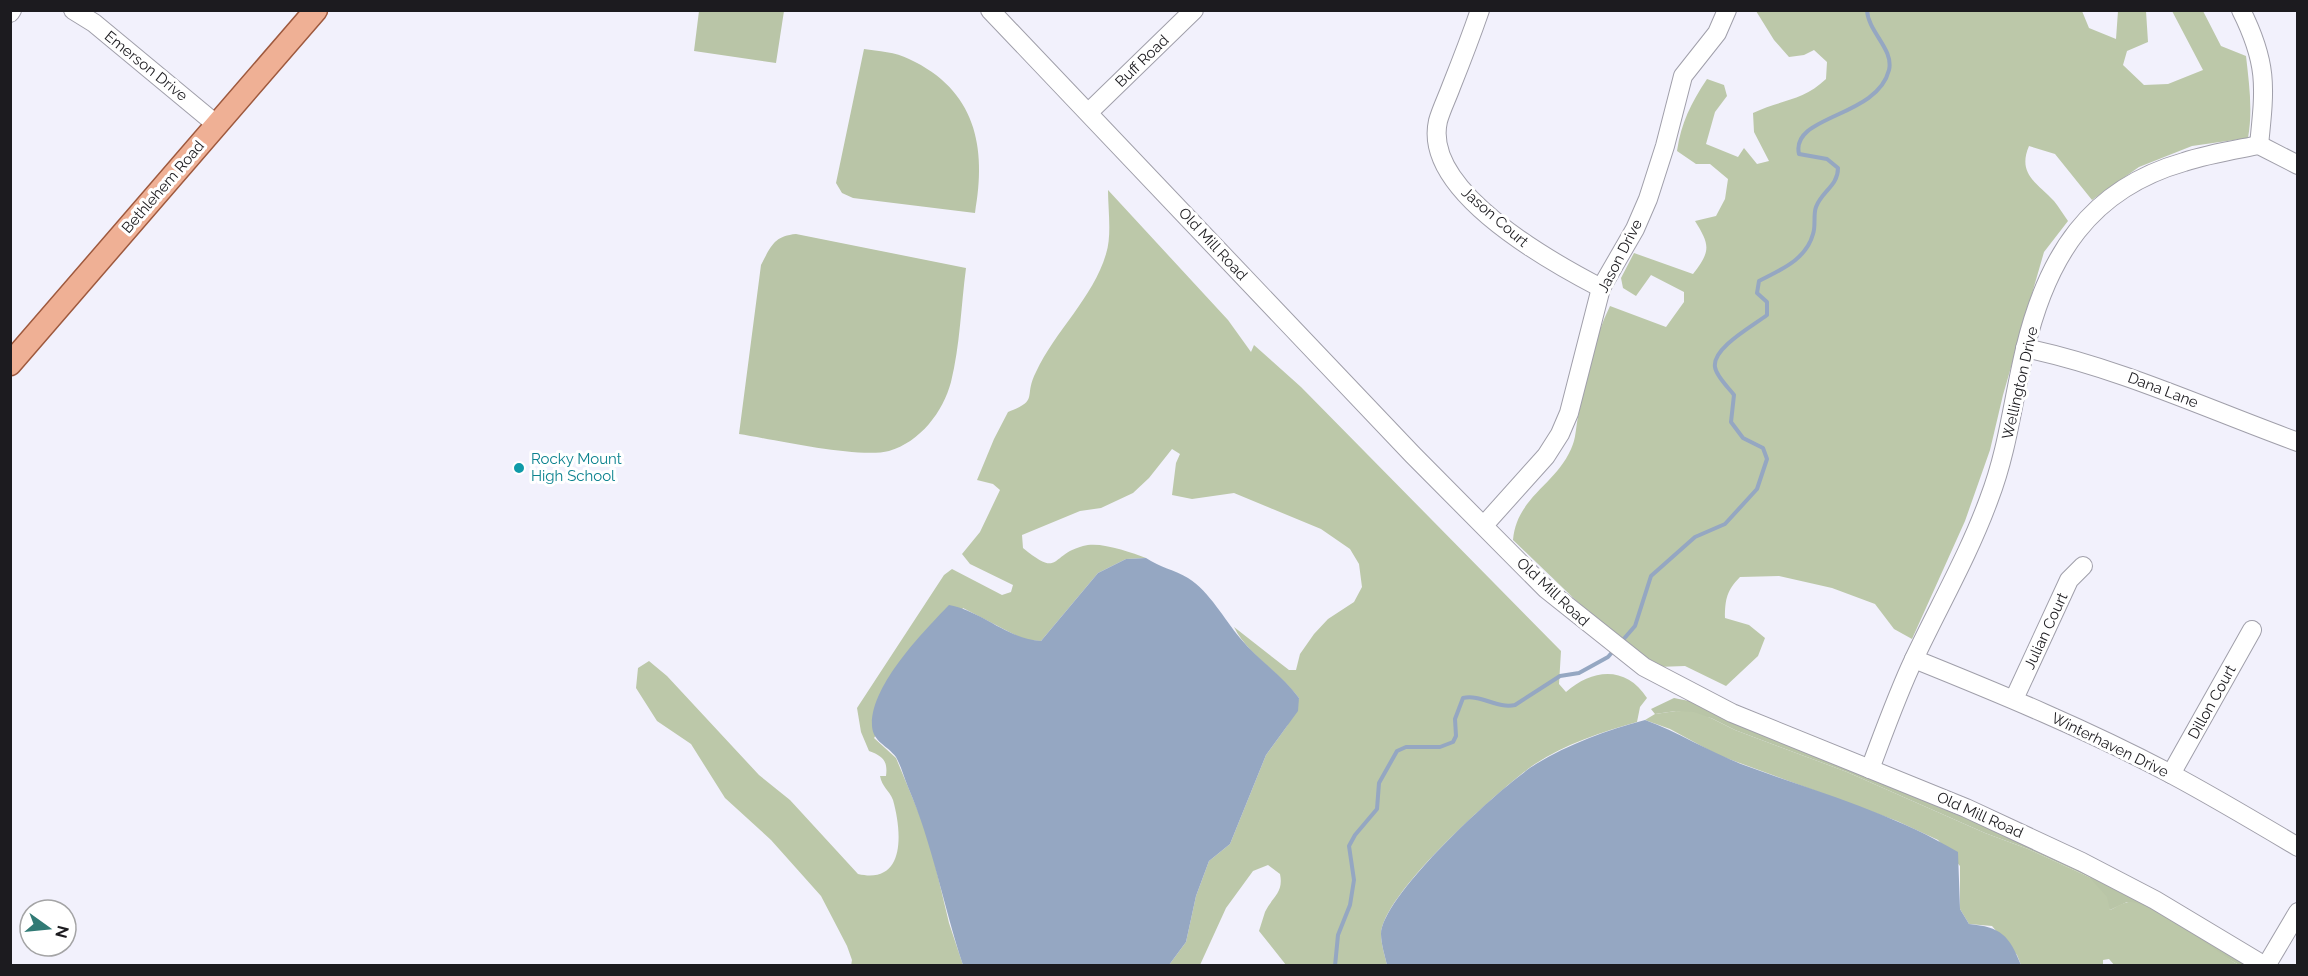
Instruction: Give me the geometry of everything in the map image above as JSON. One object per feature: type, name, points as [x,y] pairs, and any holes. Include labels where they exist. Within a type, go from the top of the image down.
[{"type":"main road","name":"Bethlehem Road","points":[[10,364],[316,10]]},
{"type":"street","name":"Emerson Drive","points":[[73,10],[93,23],[217,125]]},
{"type":"street","name":"Old Mill Road","points":[[990,10],[1413,455],[1485,524],[1546,589],[1644,667],[1732,713],[1966,808],[2082,862],[2155,900],[2266,966]]},
{"type":"street","name":"Buff Road","points":[[1089,112],[1194,10]]},
{"type":"street","name":"Jason Court","points":[[1480,10],[1437,123],[1438,147],[1445,166],[1453,180],[1468,196],[1525,245],[1601,288]]},
{"type":"street","name":"Jason Drive","points":[[1485,524],[1546,456],[1560,434],[1569,413],[1601,288],[1635,229],[1648,199],[1665,146],[1683,76],[1717,33],[1727,10]]},
{"type":"street","points":[[2241,10],[2256,41],[2263,67],[2265,92],[2259,145],[2298,165]]},
{"type":"street","name":"Wellington Drive","points":[[1870,769],[1914,659],[1989,499],[2003,457],[2025,348],[2047,278],[2073,235],[2091,215],[2127,187],[2156,171],[2184,161],[2259,145]]},
{"type":"street","name":"Dana Lane","points":[[2025,348],[2129,376],[2298,442]]},
{"type":"street","name":"Julian Court","points":[[2014,699],[2069,580],[2083,566]]},
{"type":"street","name":"Dillon Court","points":[[2171,774],[2252,630]]},
{"type":"street","name":"Winterhaven Drive","points":[[1914,659],[2014,699],[2171,774],[2298,847]]},
{"type":"street","points":[[2266,966],[2298,912]]},
{"type":"green space","points":[[699,11],[784,11],[776,63],[694,51]]},
{"type":"green space","points":[[1756,11],[2082,11],[2089,28],[2116,39],[2118,11],[2146,11],[2148,42],[2127,51],[2123,65],[2144,85],[2168,84],[2203,70],[2172,11],[2203,11],[2221,46],[2246,56],[2250,117],[2248,138],[2192,146],[2139,167],[2092,200],[2055,154],[2029,146],[2025,164],[2027,171],[2035,183],[2054,201],[2068,221],[2044,252],[2003,395],[1990,450],[1965,521],[1912,639],[1894,629],[1875,604],[1832,588],[1779,576],[1740,577],[1728,595],[1725,618],[1749,625],[1765,638],[1758,656],[1726,686],[1685,666],[1657,667],[1589,613],[1513,540],[1522,512],[1567,458],[1573,444],[1591,360],[1610,306],[1666,327],[1684,302],[1684,292],[1651,275],[1636,296],[1623,288],[1621,278],[1634,253],[1693,274],[1703,259],[1706,242],[1695,221],[1716,216],[1725,199],[1728,179],[1710,164],[1696,164],[1677,151],[1681,131],[1688,114],[1707,79],[1724,85],[1727,96],[1715,112],[1706,144],[1738,157],[1744,148],[1757,164],[1769,161],[1754,132],[1753,113],[1809,92],[1826,79],[1827,62],[1814,50],[1804,55],[1789,57],[1774,40]]},
{"type":"green space","points":[[864,49],[893,53],[909,59],[932,72],[949,87],[962,104],[972,123],[977,143],[979,165],[975,213],[853,198],[842,193],[836,183]]},
{"type":"green space","points":[[1108,190],[1228,320],[1251,352],[1254,345],[1301,387],[1561,651],[1559,684],[1566,692],[1587,679],[1608,674],[1629,680],[1639,687],[1647,698],[1640,707],[1637,722],[1583,740],[1544,758],[1494,797],[1445,844],[1421,869],[1387,916],[1381,934],[1387,965],[1286,965],[1259,931],[1265,912],[1277,894],[1281,880],[1280,874],[1268,865],[1253,871],[1226,908],[1200,965],[1169,965],[1186,942],[1196,896],[1209,861],[1230,844],[1266,755],[1287,726],[1299,698],[1247,646],[1234,627],[1289,670],[1296,670],[1300,654],[1314,634],[1328,619],[1354,602],[1362,587],[1359,564],[1350,549],[1321,529],[1234,493],[1192,499],[1172,495],[1176,463],[1180,454],[1172,449],[1149,478],[1133,493],[1101,508],[1080,511],[1022,535],[1023,548],[1044,562],[1054,562],[1072,550],[1090,545],[1115,548],[1146,558],[1126,559],[1098,573],[1041,641],[1025,640],[963,608],[874,738],[896,758],[928,835],[949,923],[963,965],[851,966],[852,960],[847,946],[821,896],[771,840],[725,798],[691,744],[657,721],[636,688],[638,668],[649,661],[667,676],[759,775],[790,800],[858,874],[874,875],[885,872],[893,864],[899,840],[893,800],[880,776],[886,776],[886,766],[881,757],[869,751],[861,732],[857,708],[944,575],[952,569],[1002,595],[1011,592],[1013,585],[970,564],[962,554],[980,532],[1000,490],[993,484],[977,480],[1008,412],[1027,401],[1032,380],[1044,357],[1083,300],[1100,270],[1109,239]]},
{"type":"green space","points":[[796,234],[966,268],[956,354],[947,393],[929,424],[911,441],[900,447],[875,453],[858,452],[739,434],[761,265],[774,243],[783,237]]},
{"type":"green space","points":[[1674,698],[1694,702],[2007,835],[2130,894],[2252,965],[2239,965],[2127,902],[2110,910],[2089,877],[2028,849],[1985,833],[1847,772],[1735,730],[1711,718],[1676,711],[1655,714],[1651,709]]},
{"type":"green space","points":[[1676,711],[1694,712],[1711,718],[1735,730],[1847,772],[1985,833],[2028,849],[2089,877],[2107,897],[2110,910],[2129,902],[2142,905],[2170,920],[2239,965],[2115,966],[2109,959],[2103,960],[2103,965],[2021,965],[2017,955],[1992,926],[1969,924],[1960,909],[1960,866],[1938,840],[1897,821],[1718,755],[1670,729],[1645,720],[1655,714]]},
{"type":"water","points":[[1146,558],[1188,578],[1203,591],[1247,646],[1299,698],[1298,711],[1266,755],[1230,844],[1209,861],[1196,896],[1186,942],[1169,965],[963,965],[917,809],[896,757],[878,740],[873,731],[874,710],[880,694],[900,661],[949,605],[973,613],[1017,635],[1041,641],[1098,573],[1126,559]]},
{"type":"water","points":[[1645,720],[1741,764],[1906,825],[1958,852],[1960,909],[1969,924],[1989,927],[2003,934],[2021,965],[1387,965],[1381,934],[1387,916],[1401,894],[1422,869],[1472,817],[1536,764],[1589,738]]},
{"type":"waterway","points":[[1622,641],[1635,626],[1651,576],[1695,537],[1725,524],[1757,489],[1767,459],[1763,448],[1743,438],[1731,422],[1734,395],[1718,374],[1715,367],[1716,360],[1726,345],[1767,315],[1767,302],[1757,293],[1759,281],[1791,263],[1805,251],[1814,231],[1816,207],[1833,184],[1837,174],[1838,168],[1827,159],[1799,154],[1800,141],[1808,131],[1820,123],[1869,98],[1881,86],[1889,70],[1888,55],[1868,18],[1867,10]]},
{"type":"waterway","points":[[1335,966],[1338,935],[1350,905],[1354,880],[1349,846],[1355,835],[1377,809],[1379,783],[1397,751],[1406,747],[1440,747],[1453,742],[1456,736],[1455,719],[1463,698],[1470,697],[1502,705],[1515,705],[1560,676],[1579,673],[1608,657],[1615,649]]},
{"type":"place","name":"Rocky Mount High School","points":[[519,468]]}]
